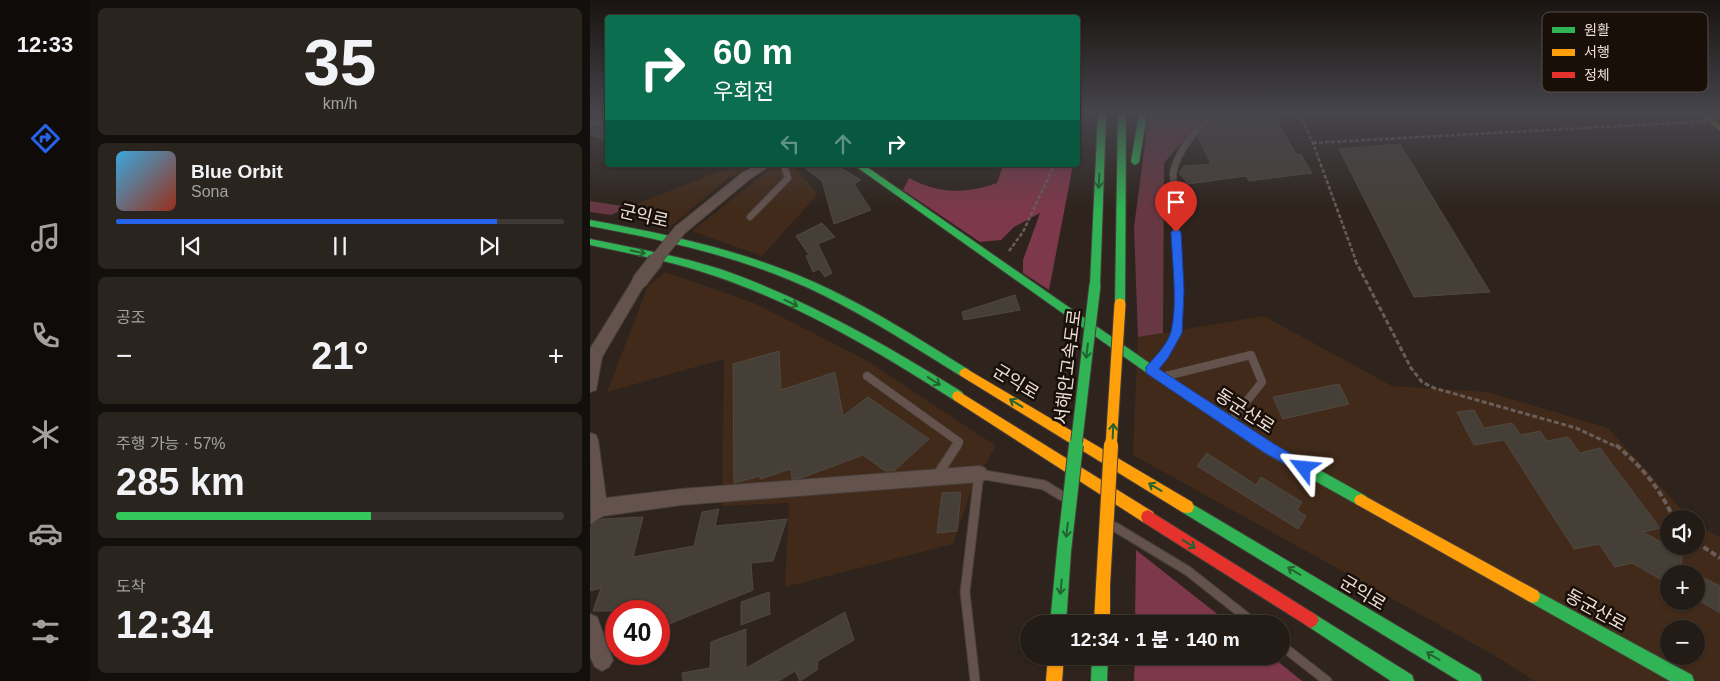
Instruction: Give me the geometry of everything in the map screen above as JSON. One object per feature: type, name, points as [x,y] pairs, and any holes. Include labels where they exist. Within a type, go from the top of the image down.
[{"type":"main road","name":"서해안고속도로","points":[[1059,615],[1064,551],[1095,285],[1101,146]]},
{"type":"main road","points":[[1102,615],[1120,304],[1122,146]]},
{"type":"main road","points":[[1121,248],[1138,146]]},
{"type":"main road","name":"동군산로","points":[[861,167],[1151,370],[1270,448],[1686,681]]},
{"type":"main road","name":"군익로","points":[[590,223],[633,230],[709,250],[790,277],[856,307],[1474,681]]},
{"type":"main road","name":"군익로","points":[[590,242],[687,263],[767,292],[863,338],[933,380],[1406,681]]},
{"type":"main road","points":[[1054,681],[1055,665]]},
{"type":"main road","points":[[1099,681],[1100,665]]},
{"type":"street","points":[[590,385],[594,356],[639,282],[680,230],[746,176],[762,167]]},
{"type":"street","points":[[590,440],[594,512],[681,497],[979,474]]},
{"type":"street","points":[[590,624],[602,660]]},
{"type":"lane","points":[[1151,370],[1164,355],[1176,333],[1179,289],[1173,173],[1175,157],[1183,146]]},
{"type":"lane","points":[[750,217],[788,178],[785,167]]},
{"type":"lane","points":[[1162,377],[1251,355],[1262,382],[1230,422]]},
{"type":"lane","points":[[867,376],[959,442],[936,477]]},
{"type":"lane","points":[[975,681],[965,592],[979,474],[1044,485],[1078,505]]},
{"type":"lane","points":[[1095,515],[1188,571],[1244,615]]},
{"type":"lane","points":[[1290,652],[1327,681]]},
{"type":"path","points":[[1314,146],[1354,258],[1411,368],[1422,382],[1434,388],[1576,428],[1613,443],[1641,468],[1662,494],[1670,510]]},
{"type":"path","points":[[999,264],[1023,232],[1053,167]]},
{"type":"path","points":[[1705,548],[1720,558]]},
{"type":"shaded area","points":[[1145,146],[1179,146],[1164,163],[1163,333],[1138,337],[1134,227]]},
{"type":"shaded area","points":[[732,167],[749,167],[727,179],[670,227],[628,207]]},
{"type":"shaded area","points":[[772,167],[794,167],[818,194],[762,256],[692,231]]},
{"type":"shaded area","points":[[1000,167],[1073,167],[1049,290],[1023,273],[1023,260],[1040,213],[1014,227],[1001,240],[980,242],[903,190],[909,178],[942,190],[952,191],[985,187],[997,183],[1002,169]]},
{"type":"shaded area","points":[[590,201],[628,207],[611,215],[590,212]]},
{"type":"shaded area","points":[[665,272],[754,303],[866,360],[996,446],[973,484],[953,544],[785,587],[789,503],[722,506],[724,359],[607,392],[648,286]]},
{"type":"shaded area","points":[[1264,316],[1392,386],[1488,392],[1608,428],[1682,510],[1660,510],[1660,555],[1705,555],[1705,530],[1720,537],[1720,681],[1535,681],[1492,654],[1133,455],[1138,337]]},
{"type":"shaded area","points":[[1136,550],[1219,615],[1135,615]]},
{"type":"shaded area","points":[[1135,665],[1282,665],[1302,681],[1134,681]]},
{"type":"building","points":[[1202,146],[1291,146],[1297,155],[1301,154],[1312,173],[1249,181],[1246,176],[1188,184],[1179,173],[1184,166],[1211,164]]},
{"type":"building","points":[[1401,146],[1490,292],[1414,297],[1339,149]]},
{"type":"building","points":[[804,167],[839,167],[861,180],[854,184],[871,210],[834,224],[822,181]]},
{"type":"building","points":[[822,223],[835,237],[818,244],[832,273],[825,277],[819,269],[813,272],[806,256],[809,255],[796,236]]},
{"type":"building","points":[[1015,295],[1020,310],[964,320],[962,312]]},
{"type":"building","points":[[779,351],[781,390],[835,372],[843,416],[868,397],[929,439],[894,471],[885,471],[863,455],[801,478],[792,479],[791,469],[760,479],[760,476],[734,483],[733,364]]},
{"type":"building","points":[[1339,384],[1349,404],[1283,419],[1273,397]]},
{"type":"building","points":[[1474,410],[1484,428],[1512,423],[1521,435],[1540,431],[1547,441],[1568,437],[1580,453],[1600,448],[1660,528],[1643,532],[1660,541],[1660,555],[1683,555],[1681,565],[1660,565],[1660,579],[1632,563],[1615,567],[1599,544],[1574,549],[1504,440],[1474,445],[1457,412]]},
{"type":"building","points":[[1207,453],[1256,485],[1261,477],[1302,502],[1297,510],[1306,516],[1298,529],[1197,466]]},
{"type":"building","points":[[961,492],[957,531],[937,533],[942,493]]},
{"type":"building","points":[[719,509],[715,526],[787,519],[773,561],[751,563],[753,590],[670,624],[670,600],[605,600],[605,611],[593,611],[601,588],[590,591],[590,529],[592,525],[602,519],[643,517],[633,557],[694,546],[702,512]]},
{"type":"building","points":[[1705,578],[1720,586],[1720,613],[1705,604]]},
{"type":"building","points":[[769,592],[770,614],[741,625],[741,602]]},
{"type":"building","points":[[845,612],[854,640],[818,661],[817,670],[800,681],[795,671],[779,681],[683,681],[682,673],[710,668],[711,642],[746,629],[746,668]]},
{"type":"traffic: fast","points":[[1095,285],[1101,146]]},
{"type":"traffic: fast","points":[[1120,304],[1122,146]]},
{"type":"traffic: fast","points":[[1135,162],[1138,146]]},
{"type":"traffic: fast","points":[[861,167],[1151,370],[1270,449],[1361,500]]},
{"type":"traffic: fast","points":[[590,223],[624,229],[727,254],[794,278],[826,292],[871,316],[965,373]]},
{"type":"traffic: fast","points":[[590,242],[687,264],[719,273],[750,285],[842,327],[958,396]]},
{"type":"traffic: fast","points":[[1064,551],[1095,285]]},
{"type":"traffic: fast","points":[[1187,507],[1474,681]]},
{"type":"traffic: fast","points":[[1059,615],[1064,551]]},
{"type":"traffic: fast","points":[[1533,596],[1686,681]]},
{"type":"traffic: fast","points":[[1311,620],[1406,681]]},
{"type":"traffic: fast","points":[[1099,681],[1100,665]]},
{"type":"traffic: slow","points":[[1103,585],[1120,304]]},
{"type":"traffic: slow","points":[[965,373],[1187,507]]},
{"type":"traffic: slow","points":[[958,396],[1148,517]]},
{"type":"traffic: slow","points":[[1361,500],[1533,596]]},
{"type":"traffic: slow","points":[[1102,615],[1103,585]]},
{"type":"traffic: slow","points":[[1054,681],[1055,665]]},
{"type":"traffic: jam","points":[[1148,517],[1311,620]]},
{"type":"route","points":[[1176,232],[1179,289],[1176,333],[1164,355],[1151,370],[1304,468]]}]
